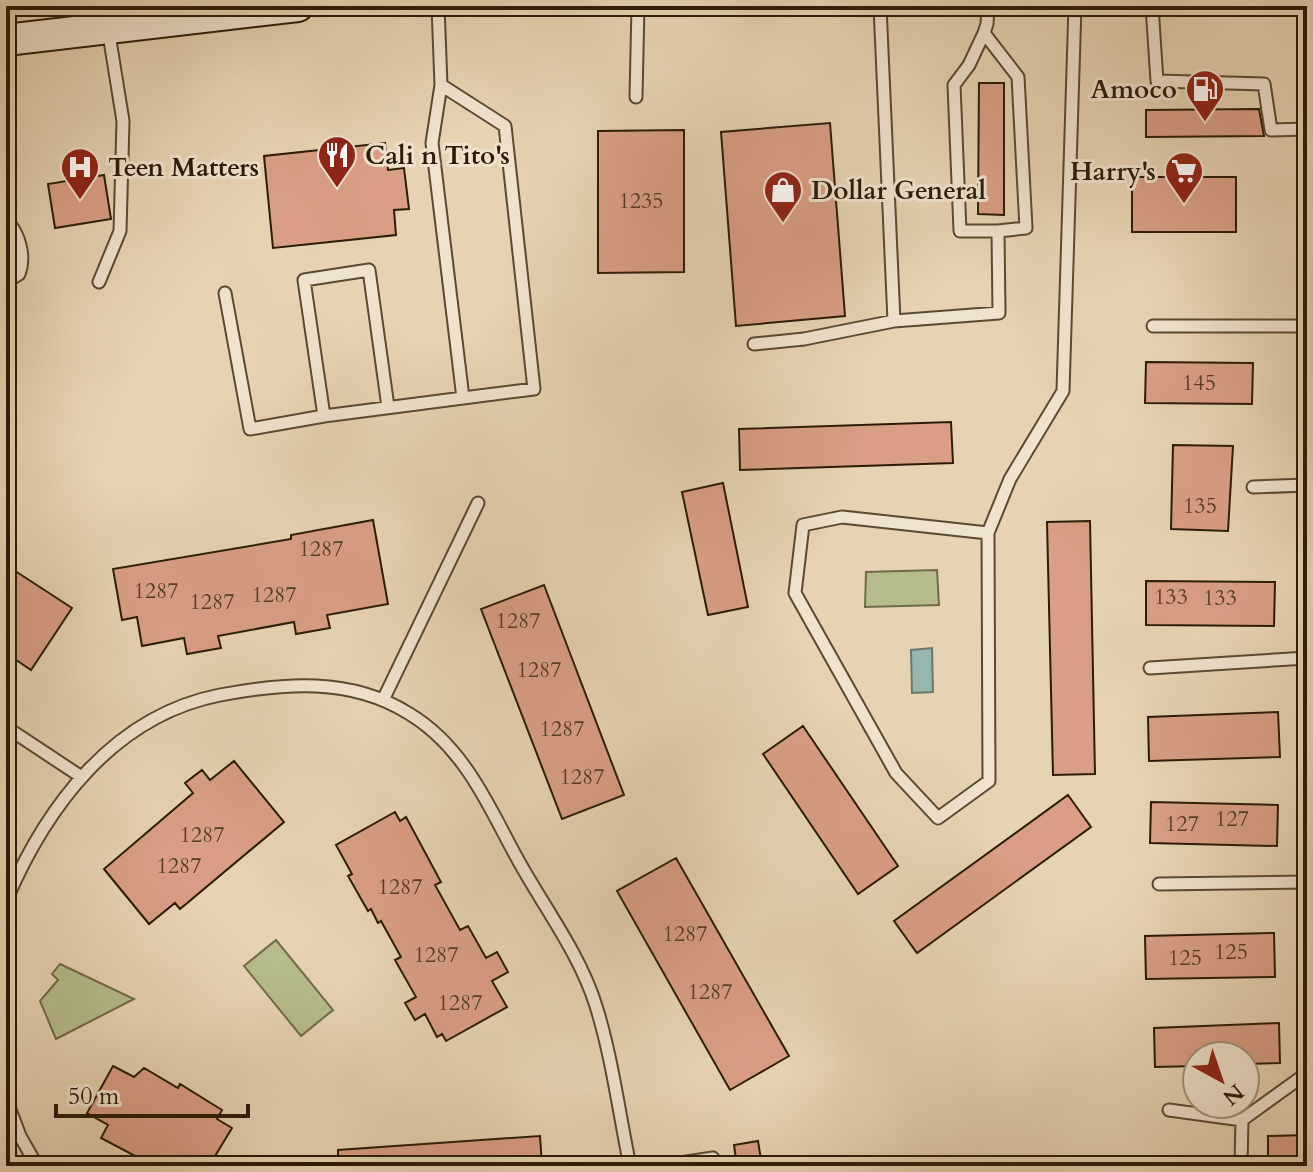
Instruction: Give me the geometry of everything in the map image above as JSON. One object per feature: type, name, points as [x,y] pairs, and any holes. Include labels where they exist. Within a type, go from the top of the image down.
[{"type":"street","points":[[6,40],[298,6]]},
{"type":"lane","points":[[438,6],[441,85],[432,143],[463,398]]},
{"type":"lane","points":[[636,97],[638,6]]},
{"type":"lane","points":[[880,6],[894,321]]},
{"type":"lane","points":[[984,33],[1018,77],[1026,228],[960,231],[954,85],[969,65],[984,33],[988,6]]},
{"type":"lane","points":[[988,533],[842,517],[803,525],[795,593],[896,773],[938,818],[989,781],[988,533],[1010,479],[1063,391],[1075,6]]},
{"type":"lane","points":[[1152,6],[1157,81],[1264,84],[1271,130],[1307,129]]},
{"type":"lane","points":[[99,282],[120,231],[123,121],[108,27]]},
{"type":"lane","points":[[225,293],[250,429],[324,416],[534,389],[505,126],[441,85]]},
{"type":"lane","points":[[6,219],[16,233],[24,262],[19,274],[6,282]]},
{"type":"lane","points":[[754,344],[804,339],[894,321],[999,313],[998,231]]},
{"type":"lane","points":[[324,416],[304,280],[369,270],[388,407]]},
{"type":"lane","points":[[1153,326],[1307,326]]},
{"type":"lane","points":[[1253,487],[1307,485]]},
{"type":"lane","points":[[383,700],[478,503]]},
{"type":"lane","points":[[1150,668],[1307,658]]},
{"type":"lane","points":[[6,901],[46,825],[80,776],[135,729],[207,698],[266,687],[307,685],[352,689],[383,700],[409,713],[437,735],[466,768],[576,961],[597,1008],[630,1166]]},
{"type":"lane","points":[[6,727],[80,776]]},
{"type":"lane","points":[[1159,884],[1307,882]]},
{"type":"lane","points":[[1261,1106],[1307,1073]]},
{"type":"lane","points":[[6,1099],[20,1136],[37,1166]]},
{"type":"lane","points":[[1169,1110],[1181,1112]]},
{"type":"lane","points":[[1241,1166],[1242,1120]]},
{"type":"lane","points":[[660,1166],[713,1158],[715,1166]]},
{"type":"green space","points":[[937,570],[939,605],[865,607],[866,572]]},
{"type":"green space","points":[[276,940],[333,1010],[301,1036],[244,966]]},
{"type":"green space","points":[[60,964],[134,999],[56,1039],[40,1001],[58,980],[52,974]]},
{"type":"water","points":[[932,648],[933,692],[912,693],[911,650]]},
{"type":"building","points":[[979,83],[1004,83],[1004,215],[978,214]]},
{"type":"building","name":"Amoco","points":[[1259,109],[1264,136],[1146,137],[1146,110]]},
{"type":"building","name":"Dollar General","points":[[830,123],[845,316],[736,326],[721,132]]},
{"type":"building","points":[[684,130],[684,272],[598,273],[598,131]]},
{"type":"building","name":"Cali n Tito's","points":[[385,143],[388,170],[404,168],[409,209],[394,210],[396,235],[273,248],[264,156]]},
{"type":"building","name":"Teen Matters","points":[[104,175],[111,219],[55,228],[48,184]]},
{"type":"building","name":"Harry's","points":[[1132,177],[1236,177],[1236,232],[1132,232]]},
{"type":"building","points":[[1146,362],[1253,363],[1252,404],[1145,403]]},
{"type":"building","points":[[951,422],[953,463],[740,470],[739,429]]},
{"type":"building","points":[[1173,445],[1233,446],[1228,531],[1171,529]]},
{"type":"building","points":[[723,483],[748,607],[708,615],[682,492]]},
{"type":"building","points":[[373,520],[388,604],[327,615],[330,628],[296,634],[294,622],[218,636],[221,648],[187,654],[184,638],[142,646],[137,617],[122,620],[113,569],[291,539],[291,535]]},
{"type":"building","points":[[1090,521],[1095,774],[1053,775],[1047,522]]},
{"type":"building","points":[[6,565],[72,608],[31,670],[6,653]]},
{"type":"building","points":[[1146,581],[1275,582],[1274,626],[1146,625]]},
{"type":"building","points":[[544,585],[624,795],[562,819],[481,609]]},
{"type":"building","points":[[1278,712],[1280,757],[1149,761],[1148,717]]},
{"type":"building","points":[[803,726],[898,866],[858,894],[763,754]]},
{"type":"building","points":[[234,761],[284,822],[180,909],[175,903],[149,924],[104,869],[193,793],[185,783],[202,770],[210,780]]},
{"type":"building","points":[[1068,795],[1091,827],[917,953],[894,921]]},
{"type":"building","points":[[1151,802],[1278,805],[1277,846],[1150,843]]},
{"type":"building","points":[[395,812],[400,821],[406,817],[441,882],[435,885],[460,930],[468,926],[486,958],[497,952],[508,972],[492,981],[507,1007],[446,1041],[442,1034],[437,1037],[425,1014],[415,1020],[405,1003],[416,997],[395,960],[401,957],[381,921],[378,923],[371,909],[368,911],[348,876],[352,874],[336,845]]},
{"type":"building","points":[[676,858],[789,1056],[730,1090],[617,891]]},
{"type":"building","points":[[1274,933],[1275,977],[1146,979],[1145,936]]},
{"type":"building","points":[[1279,1023],[1280,1063],[1261,1064],[1261,1040],[1181,1040],[1181,1066],[1155,1067],[1154,1028]]},
{"type":"building","points":[[113,1066],[134,1077],[144,1068],[178,1088],[180,1084],[222,1110],[217,1119],[232,1128],[209,1166],[135,1166],[139,1158],[101,1138],[108,1125],[87,1113]]},
{"type":"building","points":[[1307,1135],[1307,1166],[1268,1166],[1268,1136]]},
{"type":"building","points":[[540,1136],[542,1166],[338,1166],[338,1150]]},
{"type":"building","points":[[758,1141],[762,1166],[737,1166],[734,1145]]},
{"type":"place","name":"Amoco","points":[[1205,123]]},
{"type":"place","name":"Cali n Tito's","points":[[337,189]]},
{"type":"place","name":"Teen Matters","points":[[80,201]]},
{"type":"place","name":"Harry's","points":[[1184,205]]},
{"type":"place","name":"Dollar General","points":[[783,224]]}]
